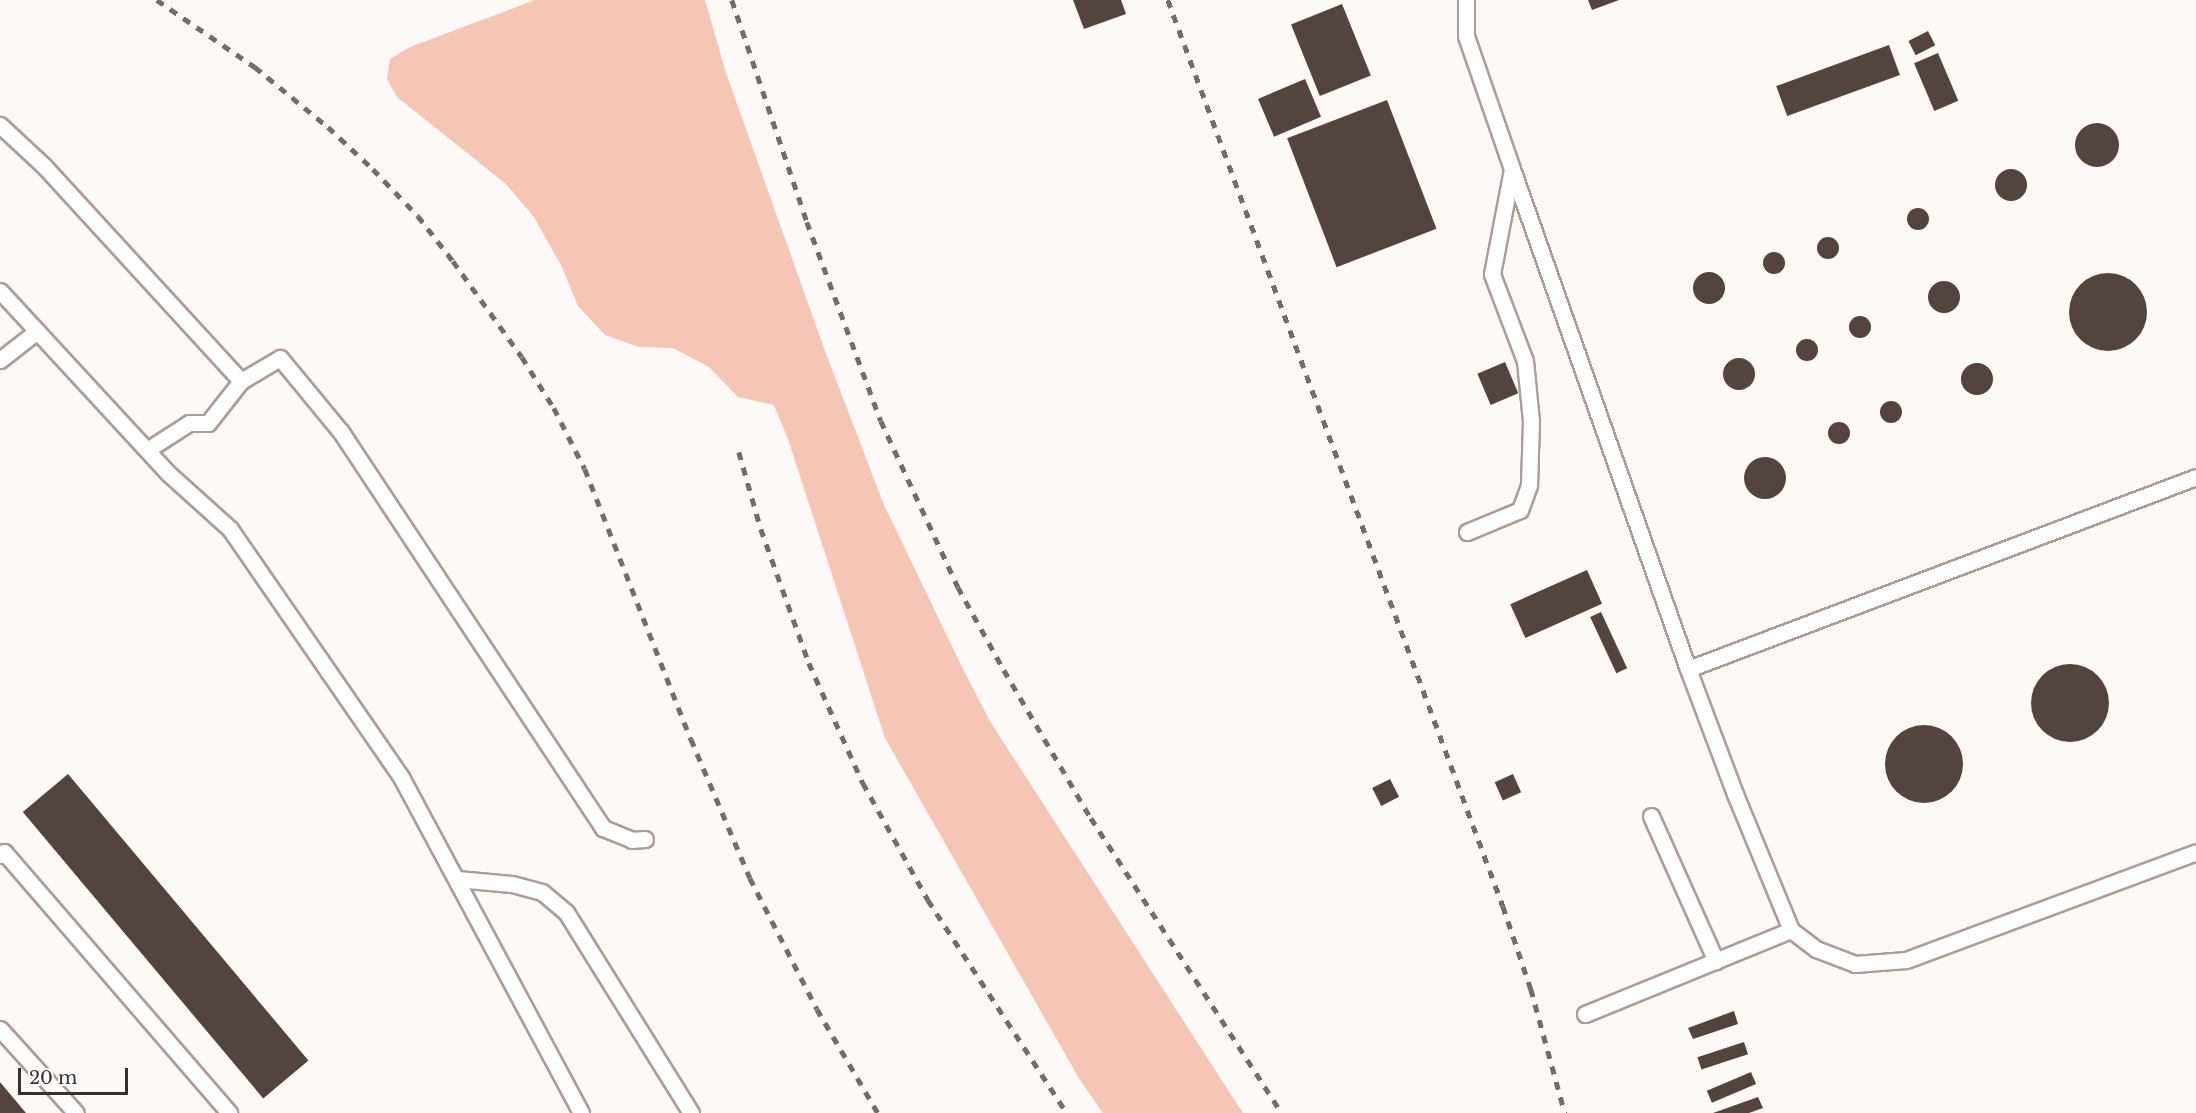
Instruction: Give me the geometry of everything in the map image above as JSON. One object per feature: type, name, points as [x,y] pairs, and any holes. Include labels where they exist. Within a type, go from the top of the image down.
[{"type":"lane","points":[[1464,1],[1466,36],[1512,169],[1688,669],[1734,794],[1791,930],[1816,949],[1855,964],[1906,960],[2196,852]]},
{"type":"lane","points":[[0,125],[44,166],[241,381]]},
{"type":"lane","points":[[1467,532],[1520,510],[1529,485],[1531,420],[1525,361],[1492,274],[1512,169]]},
{"type":"lane","points":[[0,291],[169,474],[230,529],[402,777],[581,1113]]},
{"type":"lane","points":[[0,360],[37,331]]},
{"type":"lane","points":[[147,450],[189,423],[208,423],[241,381],[280,358],[341,432],[603,828],[632,840],[645,839]]},
{"type":"lane","points":[[1688,669],[2196,477]]},
{"type":"lane","points":[[1651,816],[1716,961]]},
{"type":"lane","points":[[0,855],[4,852],[229,1113]]},
{"type":"lane","points":[[457,879],[512,884],[542,892],[566,912],[691,1113]]},
{"type":"lane","points":[[1585,1014],[1791,930]]},
{"type":"lane","points":[[0,1029],[76,1113]]},
{"type":"shaded area","points":[[535,0],[705,0],[726,73],[825,351],[884,505],[962,667],[991,723],[1243,1113],[1103,1113],[1080,1080],[885,738],[788,439],[774,405],[738,397],[709,367],[673,348],[639,347],[605,335],[578,306],[562,267],[534,217],[506,184],[397,97],[387,79],[390,59],[410,47]]},
{"type":"building","points":[[1073,0],[1121,0],[1126,14],[1084,29]]},
{"type":"building","points":[[1588,0],[1619,0],[1592,10]]},
{"type":"building","points":[[1342,4],[1371,75],[1320,96],[1291,25]]},
{"type":"building","points":[[1928,31],[1935,45],[1916,55],[1908,41]]},
{"type":"building","points":[[1889,45],[1900,75],[1787,116],[1776,86]]},
{"type":"building","points":[[1938,53],[1958,101],[1934,111],[1914,63]]},
{"type":"building","points":[[1305,79],[1321,117],[1274,137],[1258,99]]},
{"type":"building","points":[[1387,100],[1436,229],[1337,267],[1287,138]]},
{"type":"building","points":[[2097,123],[2112,130],[2119,145],[2112,160],[2097,167],[2082,160],[2075,145],[2082,130]]},
{"type":"building","points":[[2011,169],[2022,174],[2027,185],[2022,196],[2011,201],[2000,196],[1995,185],[2000,174]]},
{"type":"building","points":[[1918,208],[1928,215],[1929,219],[1922,229],[1918,230],[1908,223],[1907,219],[1914,209]]},
{"type":"building","points":[[1828,237],[1838,244],[1839,248],[1832,258],[1828,259],[1818,252],[1817,248],[1824,238]]},
{"type":"building","points":[[1774,252],[1784,259],[1785,263],[1778,273],[1774,274],[1764,267],[1763,263],[1770,253]]},
{"type":"building","points":[[1709,272],[1720,277],[1725,288],[1720,299],[1709,304],[1698,299],[1693,288],[1698,277]]},
{"type":"building","points":[[2108,273],[2123,276],[2136,284],[2144,297],[2147,312],[2144,327],[2136,340],[2123,348],[2108,351],[2093,348],[2080,340],[2072,327],[2069,312],[2072,297],[2080,284],[2093,276]]},
{"type":"building","points":[[1944,281],[1955,286],[1960,297],[1955,308],[1944,313],[1933,308],[1928,297],[1933,286]]},
{"type":"building","points":[[1860,316],[1868,319],[1871,327],[1868,335],[1860,338],[1852,335],[1849,327],[1852,319]]},
{"type":"building","points":[[1807,339],[1815,342],[1818,350],[1815,358],[1807,361],[1799,358],[1796,350],[1799,342]]},
{"type":"building","points":[[1739,358],[1750,363],[1755,374],[1750,385],[1739,390],[1728,385],[1723,374],[1728,363]]},
{"type":"building","points":[[1505,362],[1518,393],[1491,405],[1477,374]]},
{"type":"building","points":[[1977,363],[1988,368],[1993,379],[1988,390],[1977,395],[1966,390],[1961,379],[1966,368]]},
{"type":"building","points":[[1891,401],[1901,408],[1902,412],[1895,422],[1891,423],[1881,416],[1880,412],[1887,402]]},
{"type":"building","points":[[1839,422],[1849,429],[1850,433],[1843,443],[1839,444],[1829,437],[1828,433],[1835,423]]},
{"type":"building","points":[[1765,457],[1773,458],[1780,463],[1785,470],[1785,486],[1780,493],[1773,498],[1765,499],[1757,498],[1750,493],[1745,486],[1744,478],[1745,470],[1750,463],[1757,458]]},
{"type":"building","points":[[1587,570],[1602,604],[1525,638],[1510,604]]},
{"type":"building","points":[[1601,612],[1627,668],[1616,673],[1590,617]]},
{"type":"building","points":[[2070,664],[2085,667],[2098,675],[2106,688],[2109,703],[2106,718],[2098,731],[2085,739],[2070,742],[2055,739],[2042,731],[2034,718],[2031,703],[2034,688],[2042,675],[2055,667]]},
{"type":"building","points":[[1924,725],[1939,728],[1952,736],[1960,749],[1963,764],[1960,779],[1952,792],[1939,800],[1924,803],[1909,800],[1896,792],[1888,779],[1885,764],[1888,749],[1896,736],[1909,728]]},
{"type":"building","points":[[68,774],[308,1061],[263,1098],[23,812]]},
{"type":"building","points":[[1513,774],[1521,792],[1503,800],[1495,782]]},
{"type":"building","points":[[1390,779],[1399,797],[1381,806],[1372,788]]},
{"type":"building","points":[[1734,1011],[1738,1024],[1693,1039],[1688,1028]]},
{"type":"building","points":[[1744,1042],[1748,1054],[1701,1070],[1697,1057]]},
{"type":"building","points":[[1751,1072],[1756,1084],[1712,1103],[1707,1091]]},
{"type":"building","points":[[0,1082],[26,1113],[0,1113]]},
{"type":"building","points":[[1758,1097],[1763,1108],[1749,1113],[1713,1113]]},
{"type":"railway","points":[[157,0],[255,67],[328,127],[373,169],[418,216],[522,357],[554,408],[585,469],[691,739],[750,878],[817,1009],[878,1113]]},
{"type":"railway","points":[[732,0],[807,222],[881,421],[958,587],[1091,818],[1282,1113]]},
{"type":"railway","points":[[1168,0],[1503,906],[1531,989],[1565,1113]]},
{"type":"railway","points":[[739,452],[761,529],[809,663],[863,783],[928,900],[1067,1113]]}]
